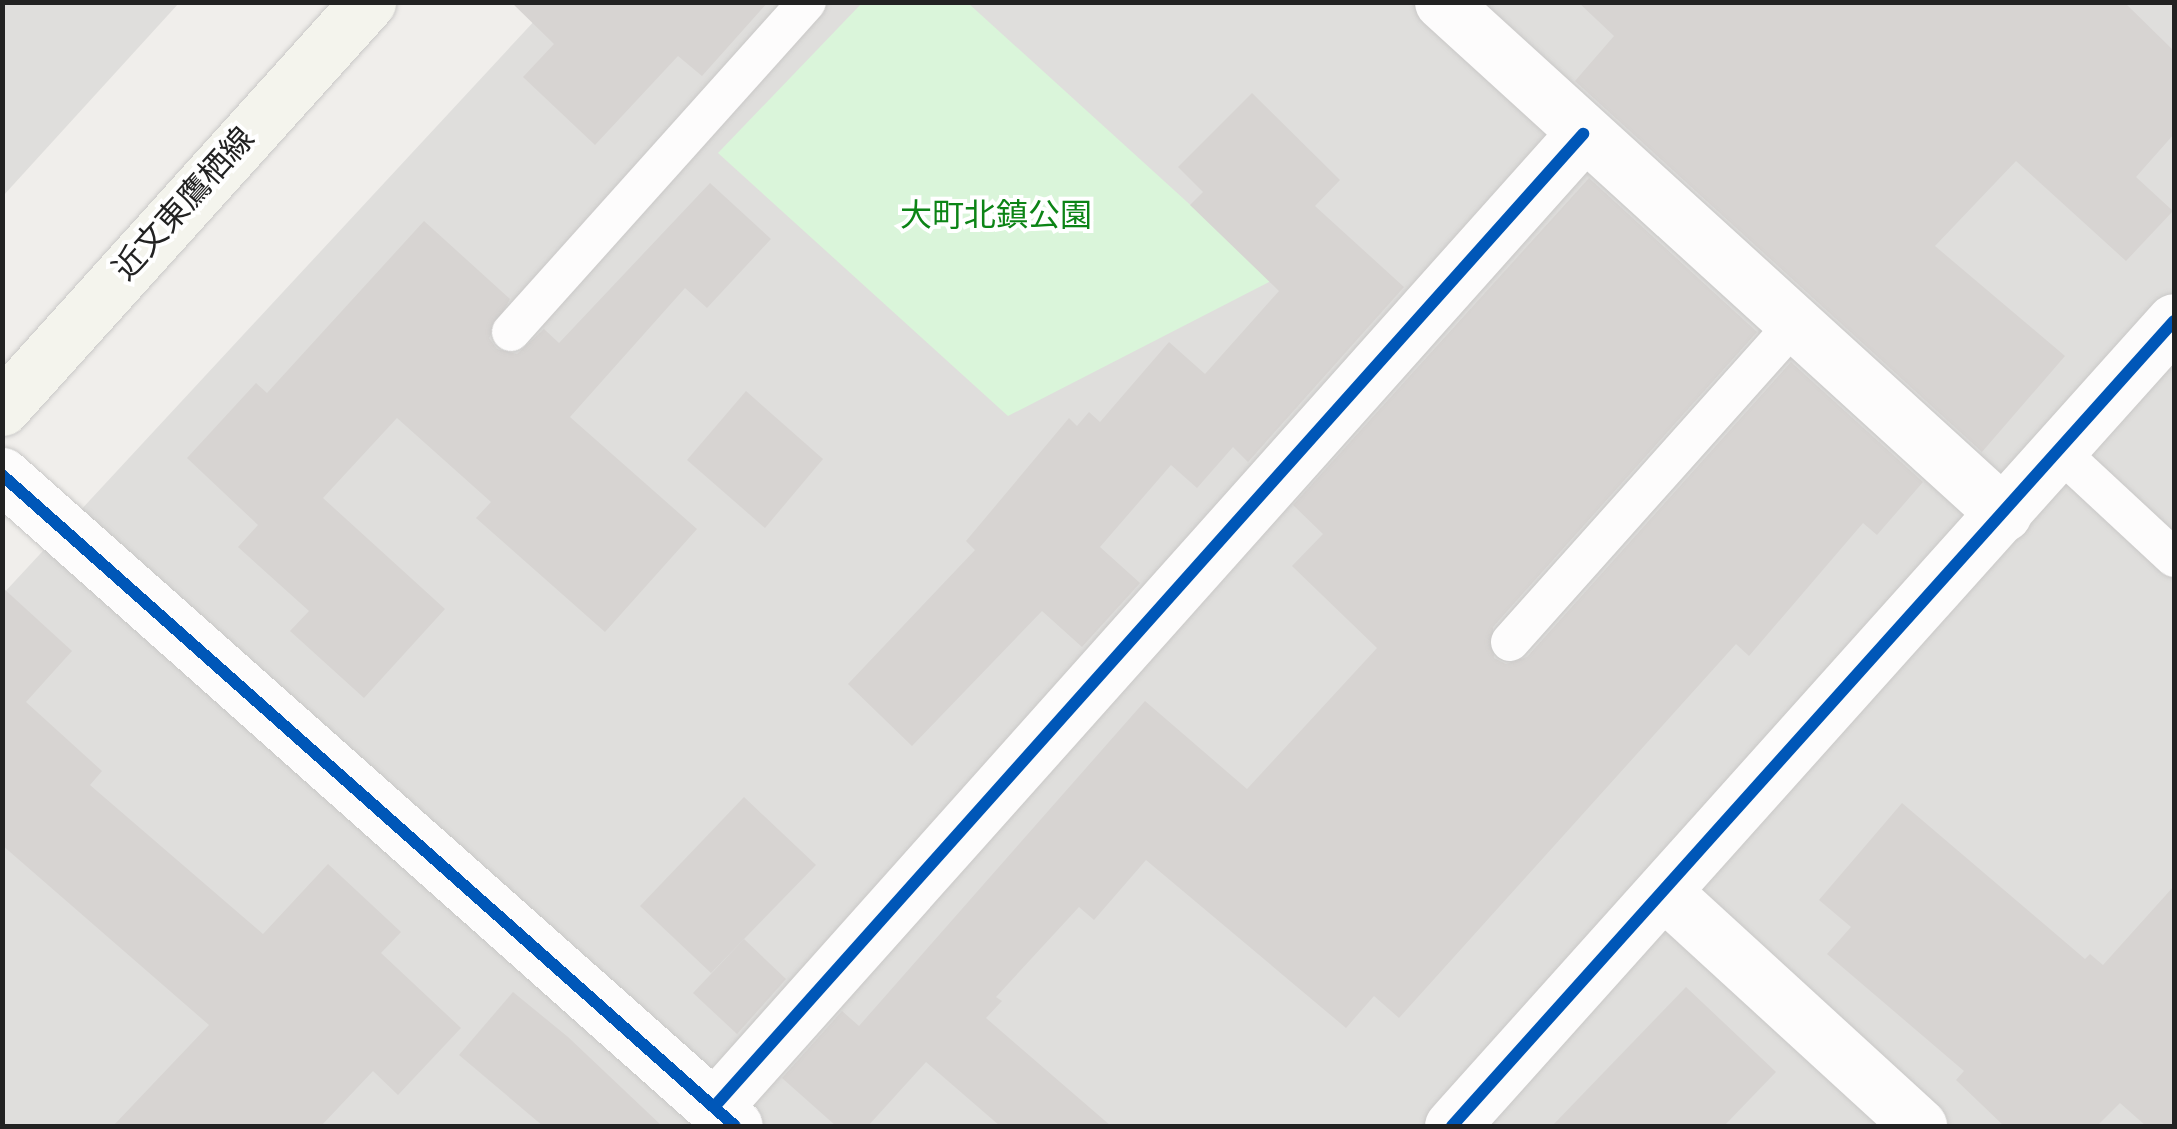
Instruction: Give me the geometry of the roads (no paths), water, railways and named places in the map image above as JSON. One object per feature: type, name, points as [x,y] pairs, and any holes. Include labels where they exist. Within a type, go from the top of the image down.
[{"type":"street","name":"近文東鷹栖線","points":[[2,408],[368,2]]},
{"type":"street","points":[[1442,2],[2004,514]]},
{"type":"street","points":[[2,475],[724,1117],[1583,134]]},
{"type":"street","points":[[1452,1126],[2174,322]]},
{"type":"street","points":[[1664,892],[1919,1126]]},
{"type":"lane","points":[[512,332],[807,2]]},
{"type":"lane","points":[[1510,642],[1796,322]]},
{"type":"lane","points":[[2059,451],[2174,558]]},
{"type":"park label","name":"大町北鎮公園","points":[[996,217]]}]
